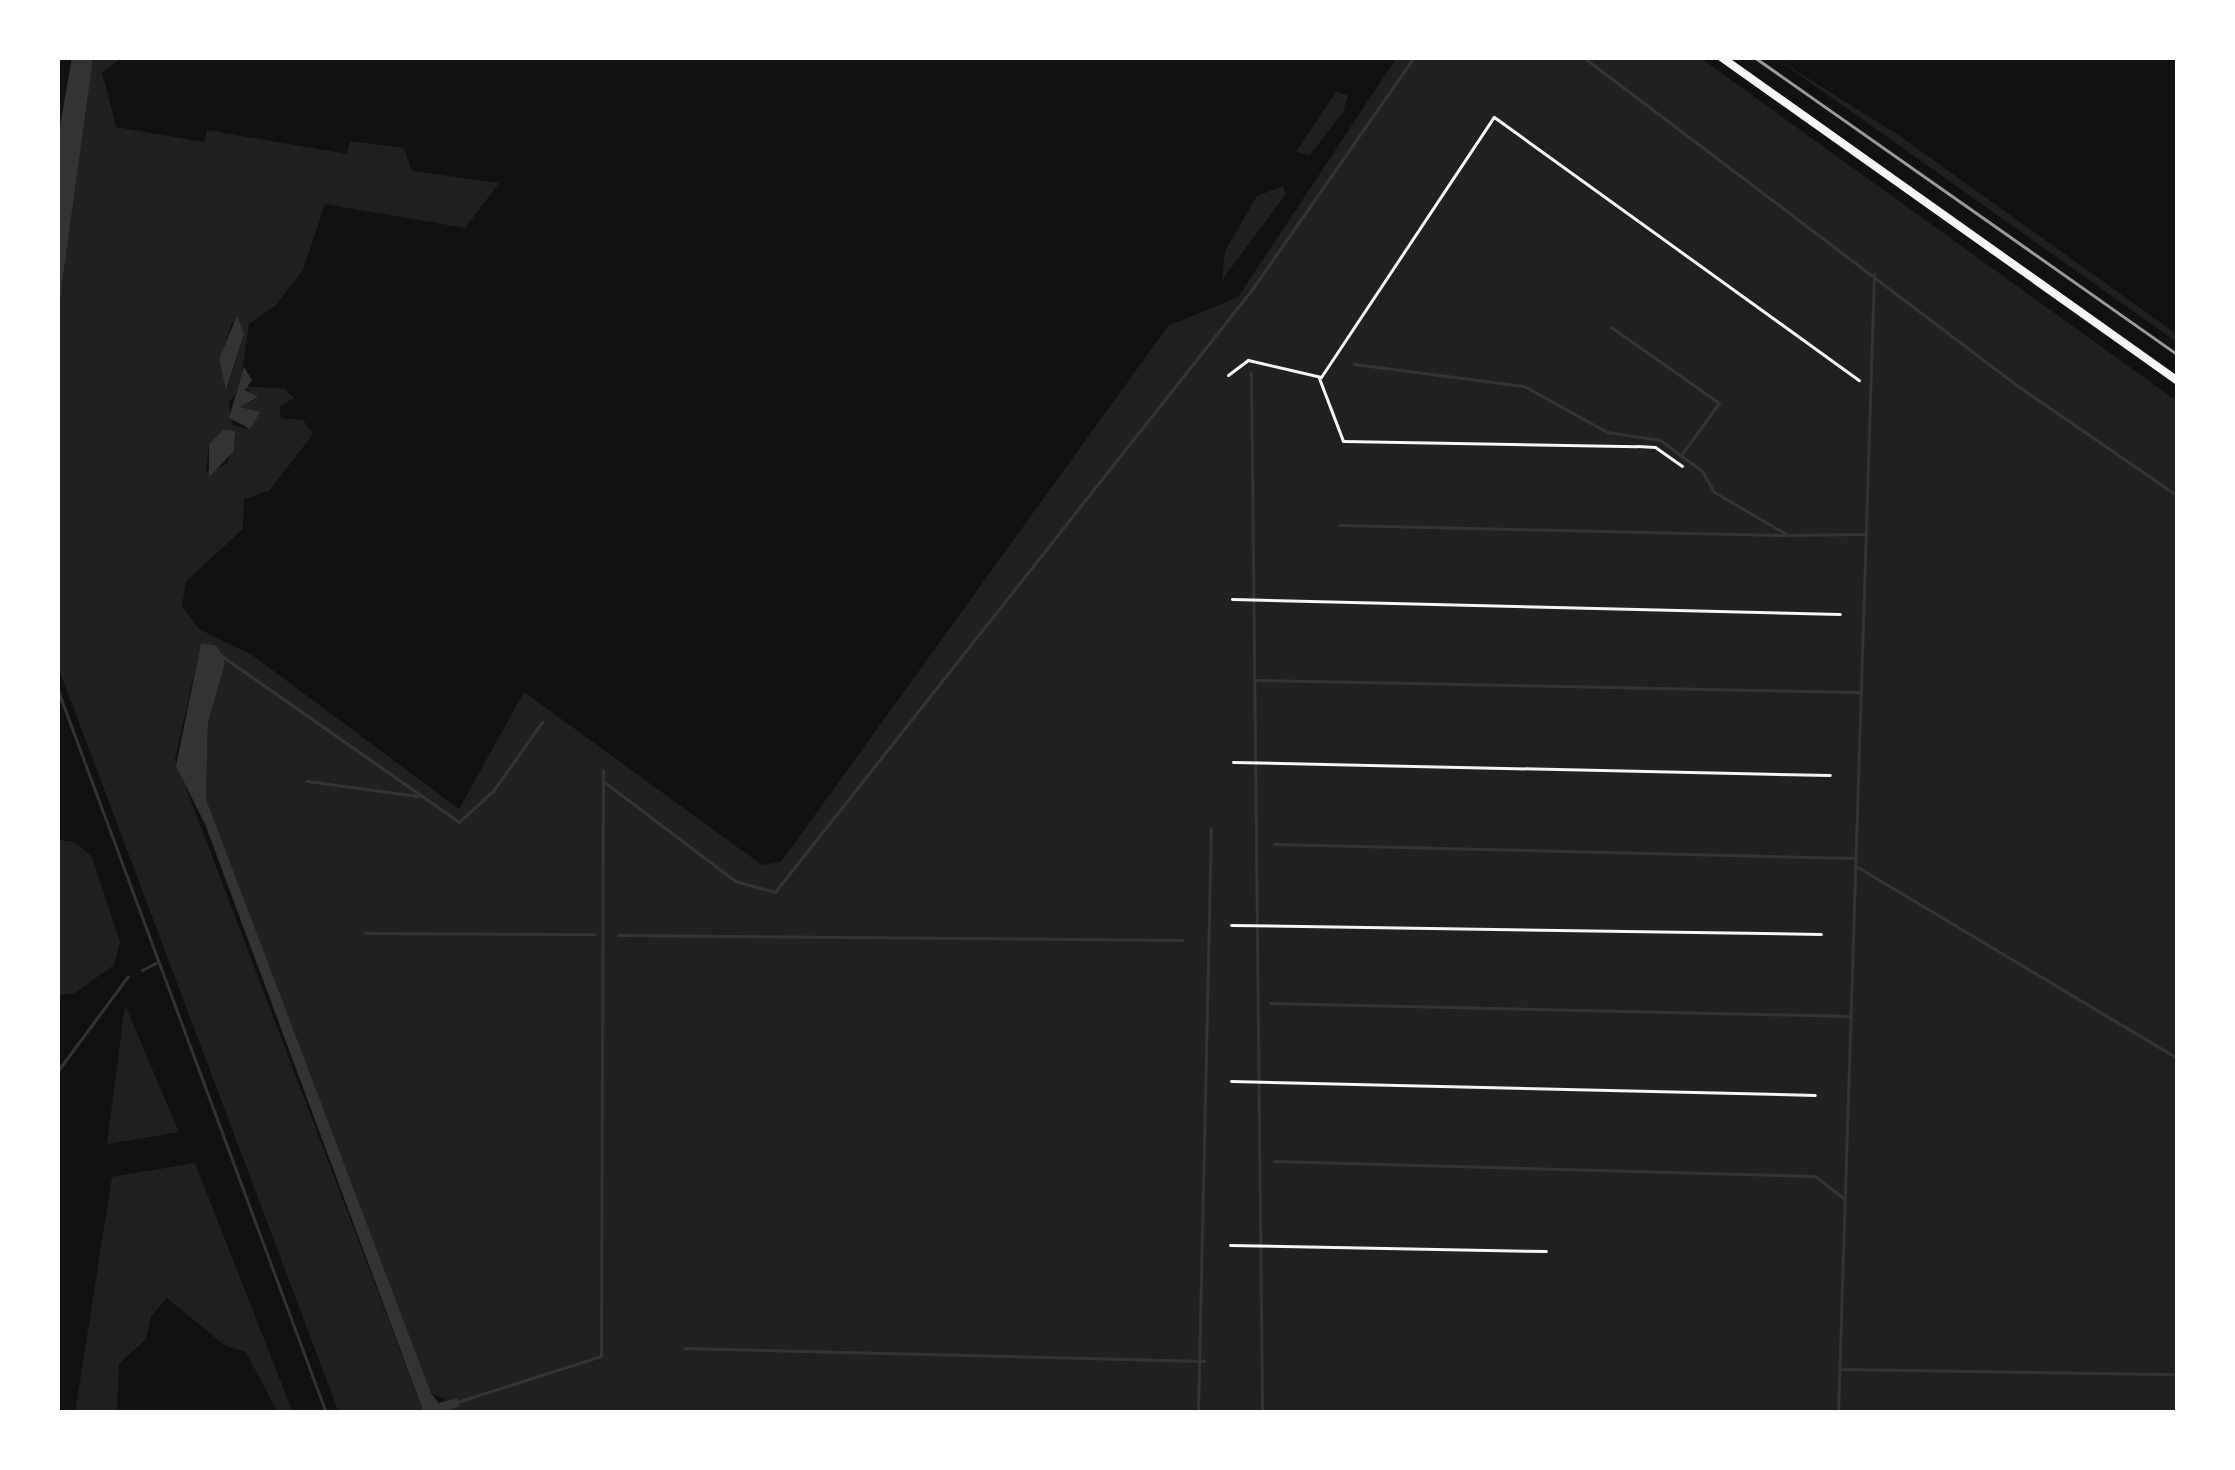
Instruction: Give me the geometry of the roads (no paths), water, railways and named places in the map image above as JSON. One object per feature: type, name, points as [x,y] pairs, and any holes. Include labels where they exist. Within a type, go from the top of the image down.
[{"type":"main road","points":[[1721,57],[2178,381]]},
{"type":"lane","points":[[1318,376],[1494,118],[1859,380]]},
{"type":"lane","points":[[1228,375],[1248,360],[1318,376]]},
{"type":"lane","points":[[1318,376],[1342,441],[1655,447],[1682,466]]},
{"type":"lane","points":[[1232,599],[1840,614]]},
{"type":"lane","points":[[1233,762],[1830,775]]},
{"type":"lane","points":[[1231,925],[1821,934]]},
{"type":"lane","points":[[1231,1081],[1815,1095]]},
{"type":"lane","points":[[1230,1245],[1546,1251]]},
{"type":"waterway","points":[[603,781],[735,881],[775,892],[1253,288],[1414,57]]},
{"type":"waterway","points":[[1583,57],[2015,384],[2178,496]]},
{"type":"waterway","points":[[1838,1413],[1874,274]]},
{"type":"waterway","points":[[1611,327],[1719,403],[1682,454]]},
{"type":"waterway","points":[[1354,364],[1524,386],[1607,432],[1660,440],[1702,471],[1714,492],[1788,535],[1866,534]]},
{"type":"waterway","points":[[1251,373],[1262,1413]]},
{"type":"waterway","points":[[1340,525],[1787,535]]},
{"type":"waterway","points":[[219,654],[459,822],[493,791],[542,722]]},
{"type":"waterway","points":[[1256,680],[1859,692]]},
{"type":"waterway","points":[[57,688],[326,1413]]},
{"type":"waterway","points":[[457,1402],[601,1356],[603,770]]},
{"type":"waterway","points":[[307,781],[418,796]]},
{"type":"waterway","points":[[1198,1413],[1211,828]]},
{"type":"waterway","points":[[1274,844],[1854,858]]},
{"type":"waterway","points":[[1856,866],[2178,1059]]},
{"type":"waterway","points":[[365,933],[594,934]]},
{"type":"waterway","points":[[618,935],[1183,940]]},
{"type":"waterway","points":[[142,970],[156,963]]},
{"type":"waterway","points":[[57,1072],[128,976]]},
{"type":"waterway","points":[[1270,1003],[1850,1016]]},
{"type":"waterway","points":[[1274,1161],[1815,1176],[1844,1199]]},
{"type":"waterway","points":[[685,1348],[1204,1361]]},
{"type":"waterway","points":[[1841,1369],[2178,1374]]},
{"type":"railway","points":[[1754,57],[2178,355]]}]
